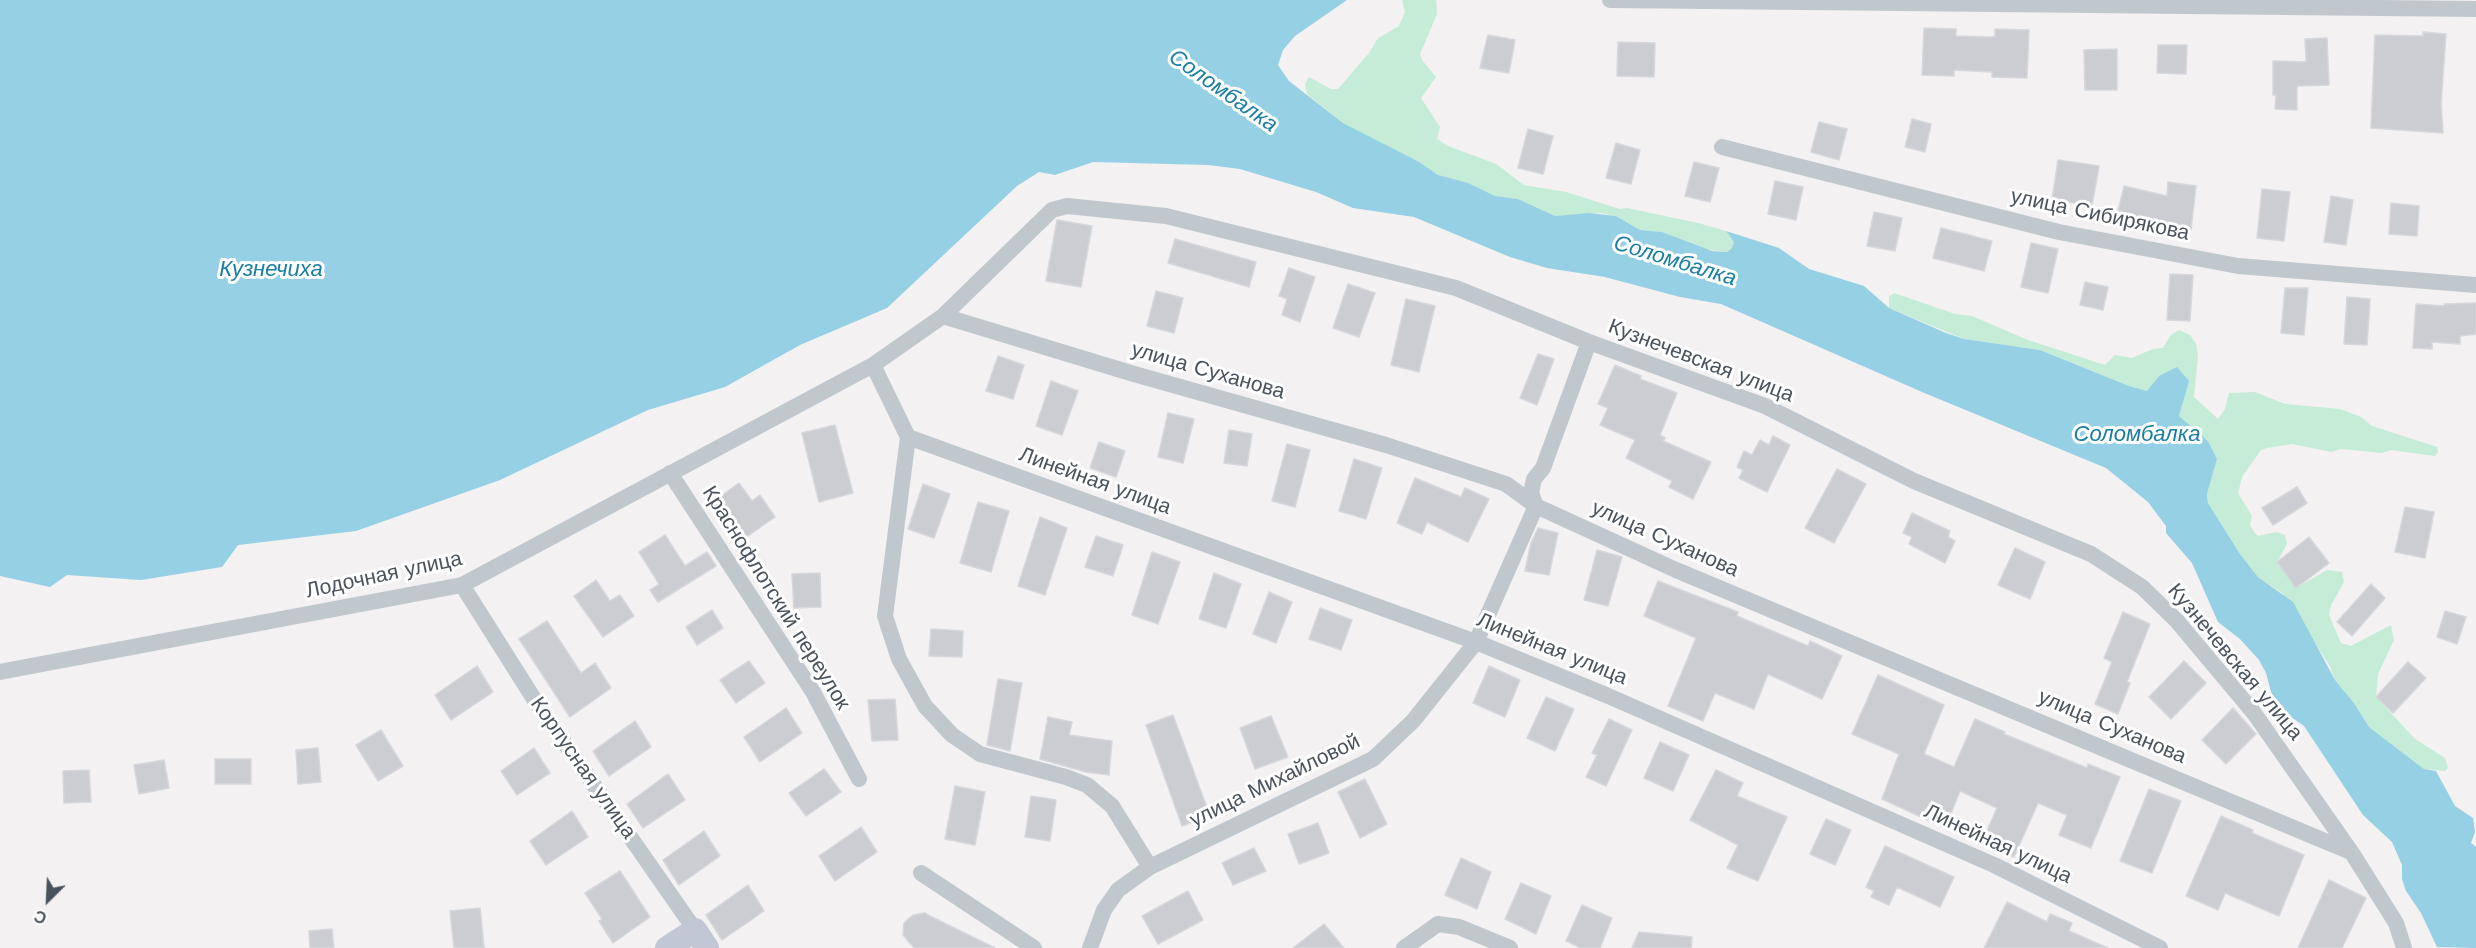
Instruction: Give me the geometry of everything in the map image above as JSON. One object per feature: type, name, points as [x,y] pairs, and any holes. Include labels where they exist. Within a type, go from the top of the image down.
[{"type":"street","points":[[1610,0],[2476,9]]},
{"type":"street","name":"улица Сибирякова","points":[[1722,147],[1878,184],[2059,232],[2238,266],[2476,285]]},
{"type":"street","name":"Кузнечевская улица","points":[[873,365],[943,316],[1040,219],[1052,210],[1067,206],[1166,216],[1456,288],[1589,342],[1765,406],[1914,481],[2091,554],[2142,587],[2177,621],[2254,713],[2352,852],[2396,923],[2404,948]]},
{"type":"street","name":"улица Суханова","points":[[943,316],[1134,374],[1397,448],[1506,484],[1536,506],[1676,570],[2352,852]]},
{"type":"street","name":"улица Михайловой","points":[[1090,948],[1104,910],[1118,890],[1150,867],[1373,759],[1413,721],[1476,642],[1536,506],[1531,493],[1534,479],[1543,468],[1589,342]]},
{"type":"street","points":[[873,365],[908,437],[885,616],[899,659],[926,706],[952,735],[980,754],[1087,785],[1112,806],[1150,867]]},
{"type":"street","name":"Лодочная улица","points":[[0,672],[462,585],[873,365]]},
{"type":"street","name":"Линейная улица","points":[[908,437],[1476,642],[1606,695],[1994,865],[2160,948]]},
{"type":"street","name":"Краснофлотский переулок","points":[[670,473],[813,692],[859,779]]},
{"type":"street","name":"Корпусная улица","points":[[462,585],[534,699],[701,939]]},
{"type":"street","points":[[921,873],[1034,948]]},
{"type":"street","points":[[1404,948],[1437,924],[1459,927],[1510,948]]},
{"type":"street","points":[[667,948],[701,939]]},
{"type":"green space","points":[[1402,0],[1436,0],[1437,14],[1420,54],[1436,77],[1421,98],[1440,127],[1437,139],[1448,146],[1496,164],[1524,185],[1566,192],[1620,209],[1627,208],[1726,231],[1734,242],[1732,248],[1727,252],[1705,249],[1662,232],[1640,230],[1616,216],[1601,213],[1555,216],[1518,199],[1495,196],[1467,183],[1444,178],[1343,123],[1307,94],[1305,84],[1309,77],[1331,89],[1338,89],[1369,53],[1378,38],[1399,26],[1405,12]]},
{"type":"green space","points":[[1894,293],[1955,314],[1972,316],[2028,340],[2105,365],[2115,355],[2132,358],[2153,349],[2163,348],[2171,335],[2179,330],[2190,335],[2196,344],[2198,356],[2194,397],[2218,419],[2225,409],[2229,393],[2255,392],[2285,404],[2340,409],[2361,417],[2372,426],[2437,447],[2438,452],[2435,456],[2391,450],[2382,453],[2341,449],[2331,452],[2292,444],[2267,448],[2261,450],[2242,477],[2238,493],[2252,516],[2250,525],[2258,536],[2276,532],[2285,535],[2287,544],[2277,562],[2296,588],[2327,570],[2342,572],[2344,582],[2331,605],[2329,615],[2341,643],[2351,646],[2391,625],[2394,640],[2378,674],[2376,697],[2415,739],[2445,758],[2448,768],[2445,771],[2424,769],[2369,727],[2354,703],[2335,680],[2330,666],[2282,593],[2258,577],[2240,554],[2208,503],[2207,494],[2217,459],[2208,441],[2179,416],[2188,382],[2159,376],[2147,391],[2040,350],[1964,339],[1889,308],[1889,297]]},
{"type":"water","name":"Кузнечиха","points":[[0,0],[1347,0],[1295,36],[1283,50],[1278,65],[1289,81],[1343,123],[1419,162],[1438,175],[1468,183],[1495,196],[1518,199],[1555,216],[1589,213],[1616,216],[1640,230],[1662,232],[1712,251],[1727,252],[1732,248],[1734,242],[1726,231],[1779,248],[1809,269],[1864,286],[1889,308],[1946,333],[1964,339],[2040,350],[2147,391],[2159,376],[2177,367],[2189,381],[2179,416],[2208,441],[2217,459],[2207,494],[2208,503],[2240,554],[2258,577],[2293,602],[2335,680],[2354,703],[2369,727],[2424,769],[2436,771],[2455,806],[2473,818],[2475,832],[2471,843],[2476,847],[2476,948],[2437,947],[2421,913],[2406,891],[2402,879],[2402,865],[2392,842],[2363,815],[2304,726],[2281,710],[2273,699],[2266,673],[2259,660],[2240,639],[2218,622],[2192,563],[2166,533],[2166,526],[2148,502],[2106,468],[1922,392],[1721,304],[1680,297],[1605,277],[1547,268],[1510,257],[1414,217],[1353,208],[1316,192],[1240,169],[1208,165],[1093,162],[1055,175],[1039,172],[1017,186],[887,308],[800,345],[725,387],[648,410],[500,480],[356,531],[238,545],[222,567],[141,580],[67,575],[50,587],[0,576]]},
{"type":"building","points":[[1924,28],[1956,29],[1956,36],[1995,37],[1995,29],[2029,30],[2027,78],[1992,77],[1992,72],[1954,70],[1954,76],[1922,75]]},
{"type":"building","points":[[2423,32],[2446,34],[2441,104],[2443,133],[2371,128],[2375,35],[2423,36]]},
{"type":"building","points":[[1488,35],[1515,40],[1509,73],[1480,68]]},
{"type":"building","points":[[2327,38],[2329,85],[2297,86],[2297,110],[2275,109],[2273,61],[2306,62],[2305,39]]},
{"type":"building","points":[[1618,42],[1655,43],[1654,77],[1617,76]]},
{"type":"building","points":[[2158,45],[2187,45],[2186,74],[2157,73]]},
{"type":"building","points":[[2117,49],[2117,90],[2085,90],[2084,50]]},
{"type":"building","points":[[1912,119],[1931,124],[1925,152],[1905,147]]},
{"type":"building","points":[[1819,122],[1847,129],[1839,160],[1811,152]]},
{"type":"building","points":[[1528,129],[1553,136],[1543,174],[1518,168]]},
{"type":"building","points":[[1616,143],[1640,150],[1631,184],[1606,178]]},
{"type":"building","points":[[2058,160],[2099,166],[2092,206],[2052,199]]},
{"type":"building","points":[[1694,162],[1719,168],[1710,202],[1685,196]]},
{"type":"building","points":[[1775,181],[1803,187],[1796,220],[1768,214]]},
{"type":"building","points":[[2168,182],[2196,186],[2191,230],[2116,220],[2124,186],[2167,196]]},
{"type":"building","points":[[2262,189],[2290,192],[2284,241],[2257,238]]},
{"type":"building","points":[[2331,196],[2353,200],[2346,245],[2324,242]]},
{"type":"building","points":[[2391,203],[2419,206],[2417,236],[2389,234]]},
{"type":"building","points":[[1874,212],[1902,218],[1895,251],[1867,246]]},
{"type":"building","points":[[1057,220],[1092,226],[1081,287],[1046,281]]},
{"type":"building","points":[[1941,228],[1992,241],[1984,271],[1933,258]]},
{"type":"building","points":[[1175,239],[1256,262],[1249,287],[1168,263]]},
{"type":"building","points":[[2031,243],[2058,249],[2048,293],[2021,287]]},
{"type":"building","points":[[1289,268],[1315,277],[1300,322],[1282,315],[1287,299],[1279,296]]},
{"type":"building","points":[[2170,274],[2193,275],[2190,321],[2167,320]]},
{"type":"building","points":[[2085,282],[2108,287],[2103,310],[2080,305]]},
{"type":"building","points":[[1348,284],[1375,293],[1359,337],[1333,328]]},
{"type":"building","points":[[2285,288],[2308,288],[2304,335],[2281,333]]},
{"type":"building","points":[[1156,291],[1183,298],[1174,333],[1147,326]]},
{"type":"building","points":[[2347,297],[2370,299],[2367,345],[2344,344]]},
{"type":"building","points":[[1406,299],[1435,306],[1419,372],[1391,365]]},
{"type":"building","points":[[2476,303],[2476,334],[2460,336],[2460,344],[2432,342],[2432,349],[2413,348],[2416,304],[2444,306],[2444,304]]},
{"type":"building","points":[[1538,354],[1554,359],[1537,405],[1520,398]]},
{"type":"building","points":[[998,356],[1024,365],[1013,399],[986,391]]},
{"type":"building","points":[[1615,365],[1641,376],[1640,379],[1677,393],[1660,435],[1665,438],[1663,441],[1711,462],[1693,499],[1669,487],[1672,481],[1626,458],[1635,440],[1600,425],[1608,408],[1598,404]]},
{"type":"building","points":[[1051,381],[1078,391],[1062,435],[1036,426]]},
{"type":"building","points":[[1168,413],[1194,419],[1183,463],[1158,457]]},
{"type":"building","points":[[835,425],[853,493],[819,502],[802,433]]},
{"type":"building","points":[[1229,430],[1252,434],[1247,466],[1224,463]]},
{"type":"building","points":[[1773,436],[1790,445],[1767,492],[1739,478],[1743,470],[1737,467],[1744,451],[1752,455],[1760,440],[1769,445]]},
{"type":"building","points":[[1099,442],[1125,451],[1116,477],[1090,468]]},
{"type":"building","points":[[1287,444],[1310,450],[1295,507],[1272,501]]},
{"type":"building","points":[[1354,459],[1382,468],[1366,519],[1339,511]]},
{"type":"building","points":[[1837,469],[1866,484],[1834,543],[1805,528]]},
{"type":"building","points":[[1415,478],[1461,497],[1465,488],[1489,499],[1468,542],[1427,522],[1422,534],[1397,523]]},
{"type":"building","points":[[739,483],[752,501],[760,495],[775,517],[745,538],[718,498]]},
{"type":"building","points":[[923,484],[950,494],[934,538],[908,529]]},
{"type":"building","points":[[2297,487],[2307,503],[2273,525],[2262,508]]},
{"type":"building","points":[[978,502],[1009,511],[991,572],[960,563]]},
{"type":"building","points":[[2405,507],[2434,512],[2425,558],[2395,552]]},
{"type":"building","points":[[1912,513],[1950,531],[1948,537],[1955,541],[1945,563],[1909,544],[1912,537],[1903,533]]},
{"type":"building","points":[[1040,517],[1067,528],[1045,595],[1018,586]]},
{"type":"building","points":[[1538,528],[1558,533],[1549,575],[1525,571],[1531,543]]},
{"type":"building","points":[[665,535],[685,566],[707,552],[716,566],[658,602],[650,590],[659,584],[639,552]]},
{"type":"building","points":[[1096,536],[1123,545],[1113,576],[1085,567]]},
{"type":"building","points":[[2309,537],[2329,563],[2296,588],[2277,562]]},
{"type":"building","points":[[2015,548],[2045,562],[2030,599],[1998,585]]},
{"type":"building","points":[[1597,550],[1622,557],[1608,606],[1584,600]]},
{"type":"building","points":[[1152,552],[1180,562],[1158,624],[1132,615]]},
{"type":"building","points":[[820,573],[821,607],[794,608],[792,574]]},
{"type":"building","points":[[1214,573],[1241,584],[1226,628],[1199,619]]},
{"type":"building","points":[[596,580],[610,601],[620,595],[634,616],[603,637],[574,596]]},
{"type":"building","points":[[1658,581],[1738,612],[1737,616],[1808,646],[1810,641],[1842,656],[1822,699],[1768,674],[1754,709],[1715,693],[1703,721],[1668,706],[1696,638],[1644,616]]},
{"type":"building","points":[[2371,584],[2385,598],[2352,636],[2337,622]]},
{"type":"building","points":[[1269,592],[1292,602],[1276,643],[1253,634]]},
{"type":"building","points":[[1320,608],[1352,620],[1341,650],[1309,639]]},
{"type":"building","points":[[712,610],[723,628],[697,645],[686,627]]},
{"type":"building","points":[[2445,611],[2466,617],[2457,644],[2437,637]]},
{"type":"building","points":[[2123,612],[2150,624],[2127,682],[2130,683],[2118,714],[2095,704],[2112,662],[2104,658]]},
{"type":"building","points":[[547,621],[581,673],[595,663],[611,688],[570,717],[519,639]]},
{"type":"building","points":[[931,629],[963,631],[962,657],[929,656]]},
{"type":"building","points":[[749,661],[765,683],[736,703],[720,680]]},
{"type":"building","points":[[2184,661],[2206,683],[2171,719],[2149,697]]},
{"type":"building","points":[[2408,662],[2426,678],[2393,713],[2376,697]]},
{"type":"building","points":[[477,666],[493,692],[451,720],[435,695]]},
{"type":"building","points":[[1489,666],[1520,680],[1505,717],[1473,703]]},
{"type":"building","points":[[1878,675],[1944,705],[1924,754],[1954,767],[1975,719],[2005,732],[2004,734],[2087,768],[2088,764],[2120,777],[2091,848],[2059,835],[2067,815],[2038,803],[2014,857],[1982,842],[1997,808],[1960,791],[1945,828],[1882,799],[1899,754],[1852,734]]},
{"type":"building","points":[[998,679],[1022,683],[1010,751],[987,745]]},
{"type":"building","points":[[1546,697],[1574,709],[1555,751],[1527,738]]},
{"type":"building","points":[[895,699],[898,740],[872,741],[868,700]]},
{"type":"building","points":[[786,708],[802,733],[760,762],[744,737]]},
{"type":"building","points":[[2233,708],[2256,734],[2226,764],[2202,740]]},
{"type":"building","points":[[1173,715],[1210,816],[1182,826],[1146,725]]},
{"type":"building","points":[[1271,716],[1288,757],[1255,769],[1240,728]]},
{"type":"building","points":[[1048,717],[1072,722],[1069,735],[1112,741],[1109,775],[1086,772],[1040,759]]},
{"type":"building","points":[[1609,719],[1632,730],[1606,786],[1586,777],[1597,755],[1592,753]]},
{"type":"building","points":[[635,721],[651,747],[609,776],[593,751]]},
{"type":"building","points":[[381,730],[403,766],[378,781],[356,745]]},
{"type":"building","points":[[1660,742],[1689,755],[1673,791],[1644,778]]},
{"type":"building","points":[[318,748],[321,782],[298,784],[296,750]]},
{"type":"building","points":[[534,748],[550,773],[517,795],[501,771]]},
{"type":"building","points":[[215,759],[251,759],[251,784],[215,784]]},
{"type":"building","points":[[164,760],[169,788],[139,794],[134,765]]},
{"type":"building","points":[[824,769],[841,792],[806,816],[789,793]]},
{"type":"building","points":[[89,770],[91,802],[64,803],[63,771]]},
{"type":"building","points":[[1716,770],[1743,783],[1737,796],[1787,817],[1758,881],[1727,868],[1738,845],[1690,820]]},
{"type":"building","points":[[668,774],[685,800],[643,828],[627,804]]},
{"type":"building","points":[[1365,779],[1387,824],[1360,838],[1338,792]]},
{"type":"building","points":[[955,786],[985,792],[975,845],[945,839]]},
{"type":"building","points":[[2149,789],[2181,801],[2152,873],[2120,861]]},
{"type":"building","points":[[1031,796],[1056,800],[1050,841],[1025,837]]},
{"type":"building","points":[[572,811],[588,837],[546,865],[530,841]]},
{"type":"building","points":[[2221,816],[2253,830],[2252,833],[2304,855],[2279,916],[2225,893],[2218,910],[2186,896]]},
{"type":"building","points":[[1826,819],[1851,830],[1835,865],[1810,854]]},
{"type":"building","points":[[1318,823],[1329,853],[1299,864],[1288,834]]},
{"type":"building","points":[[861,827],[877,852],[835,881],[819,856]]},
{"type":"building","points":[[704,831],[720,856],[679,885],[663,860]]},
{"type":"building","points":[[1885,846],[1954,877],[1940,907],[1897,887],[1889,905],[1871,897],[1874,891],[1866,887]]},
{"type":"building","points":[[1254,848],[1266,871],[1233,885],[1222,863]]},
{"type":"building","points":[[1461,858],[1491,872],[1477,909],[1445,895]]},
{"type":"building","points":[[620,871],[650,917],[613,943],[599,921],[602,919],[585,893]]},
{"type":"building","points":[[2329,880],[2366,898],[2342,948],[2298,948]]},
{"type":"building","points":[[1521,883],[1551,896],[1536,934],[1505,919]]},
{"type":"building","points":[[748,885],[764,911],[722,940],[706,915]]},
{"type":"building","points":[[1188,891],[1203,920],[1158,944],[1142,916]]},
{"type":"building","points":[[2007,902],[2047,922],[2050,914],[2072,923],[2069,931],[2108,948],[1984,948]]},
{"type":"building","points":[[1582,905],[1612,918],[1600,948],[1581,948],[1566,941]]},
{"type":"building","points":[[480,908],[484,948],[454,948],[450,911]]},
{"type":"building","points":[[925,913],[995,948],[914,948],[903,935],[904,923],[913,915]]},
{"type":"building","points":[[1324,924],[1344,948],[1293,948]]},
{"type":"building","points":[[332,929],[334,948],[310,948],[309,931]]},
{"type":"building","points":[[1639,932],[1692,937],[1691,948],[1632,948]]},
{"type":"water label","name":"Соломбалка","points":[[1223,91]]},
{"type":"water label","name":"Соломбалка","points":[[1675,261]]},
{"type":"water label","name":"Соломбалка","points":[[2137,435]]}]
